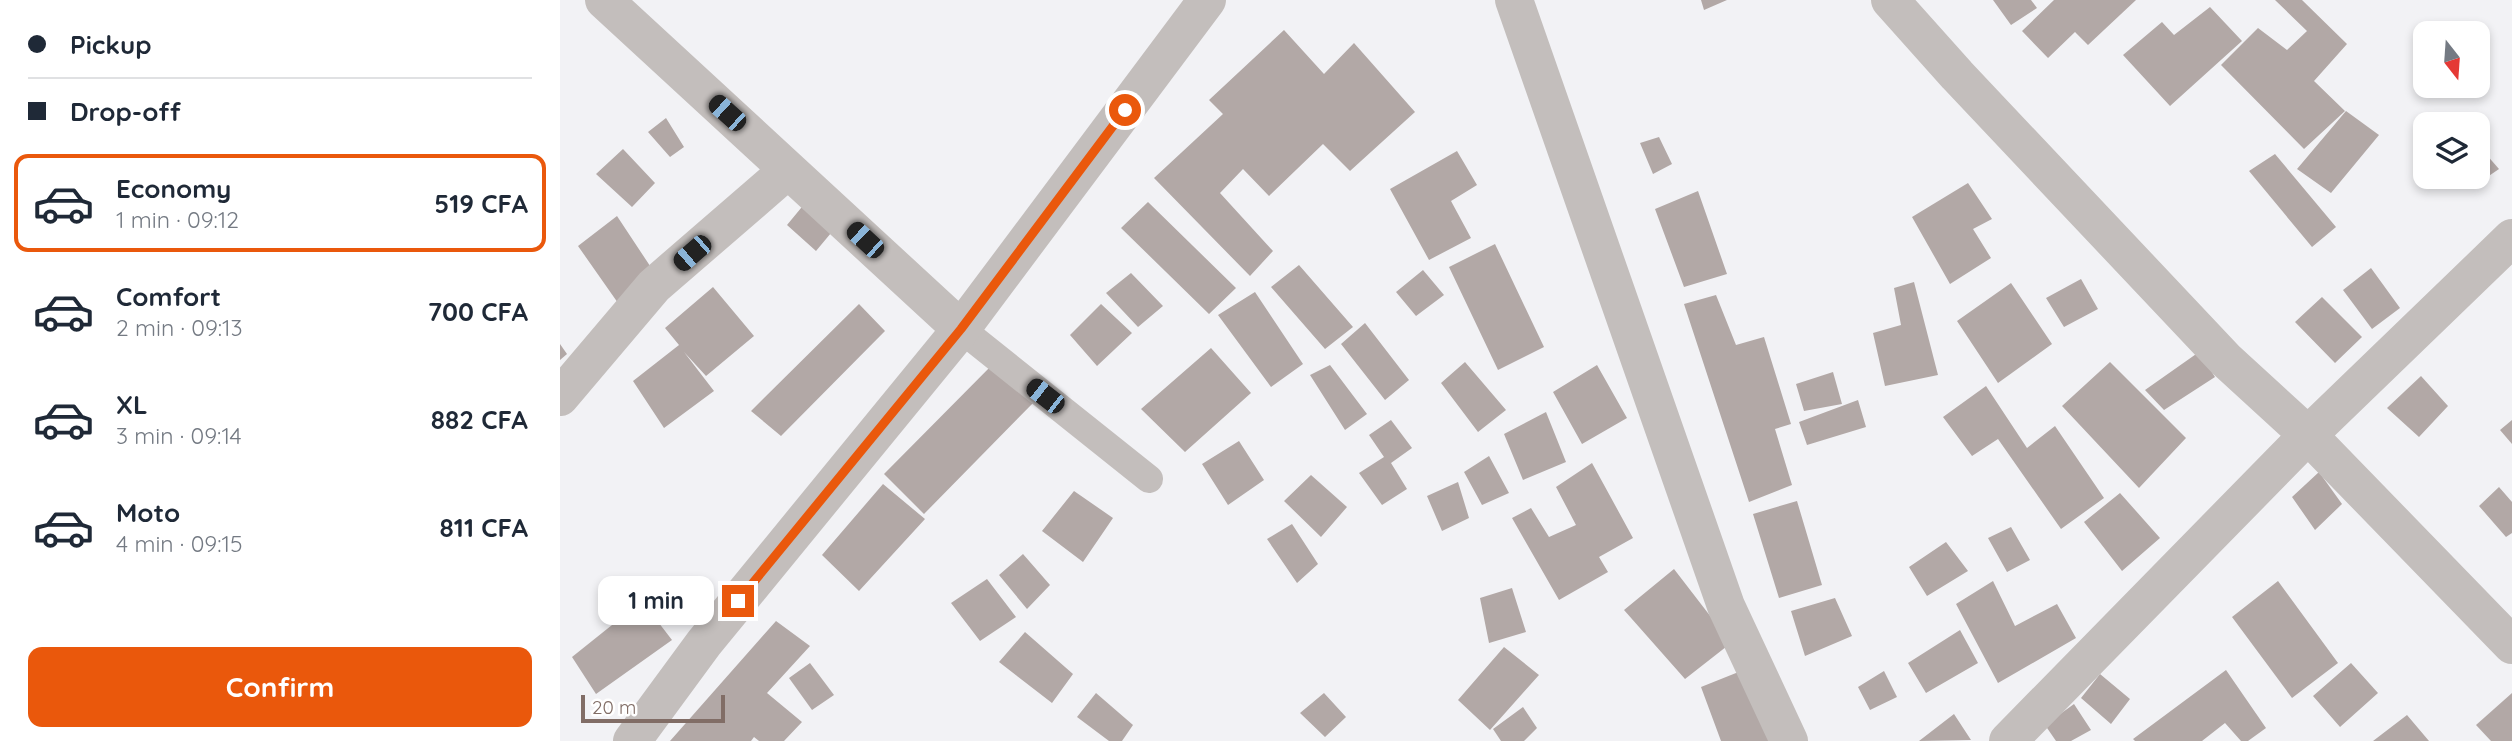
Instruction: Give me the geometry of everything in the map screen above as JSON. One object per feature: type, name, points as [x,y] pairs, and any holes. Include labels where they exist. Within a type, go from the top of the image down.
[{"type":"street","points":[[604,0],[961,329]]},
{"type":"street","points":[[632,741],[704,643],[961,329],[1207,0]]},
{"type":"street","points":[[1514,0],[1726,607],[1788,741]]},
{"type":"street","points":[[1890,0],[2225,360],[2308,435],[2512,645]]},
{"type":"street","points":[[560,397],[654,286],[788,170]]},
{"type":"street","points":[[2008,741],[2308,435],[2512,238]]},
{"type":"lane","points":[[961,329],[1149,479]]},
{"type":"building","points":[[1701,0],[1727,0],[1704,10]]},
{"type":"building","points":[[1993,0],[2031,0],[2037,8],[2011,25]]},
{"type":"building","points":[[2054,0],[2136,0],[2088,45],[2075,32],[2048,58],[2022,31]]},
{"type":"building","points":[[2275,0],[2302,0],[2347,44],[2314,81],[2345,111],[2304,149],[2221,65],[2258,28],[2287,50],[2307,31]]},
{"type":"building","points":[[2210,7],[2242,41],[2170,106],[2123,55],[2162,22],[2174,35]]},
{"type":"building","points":[[1284,30],[1324,74],[1354,43],[1415,112],[1350,171],[1323,144],[1269,196],[1243,169],[1220,193],[1273,251],[1250,276],[1154,178],[1223,114],[1209,100]]},
{"type":"building","points":[[2346,111],[2379,135],[2331,193],[2297,169]]},
{"type":"building","points":[[666,118],[684,147],[670,157],[648,132]]},
{"type":"building","points":[[1659,137],[1672,164],[1653,174],[1640,143]]},
{"type":"building","points":[[623,149],[655,183],[632,207],[596,174]]},
{"type":"building","points":[[1457,151],[1477,185],[1451,201],[1471,238],[1429,260],[1390,189]]},
{"type":"building","points":[[2275,154],[2336,227],[2312,247],[2249,171]]},
{"type":"building","points":[[2490,159],[2499,169],[2490,175]]},
{"type":"building","points":[[1968,183],[1992,219],[1973,229],[1991,258],[1950,284],[1912,217]]},
{"type":"building","points":[[1698,191],[1727,274],[1684,287],[1655,209]]},
{"type":"building","points":[[806,202],[836,227],[816,251],[787,225]]},
{"type":"building","points":[[1148,202],[1236,288],[1209,314],[1121,228]]},
{"type":"building","points":[[617,216],[658,278],[618,303],[578,246]]},
{"type":"building","points":[[1495,244],[1544,347],[1498,370],[1449,267]]},
{"type":"building","points":[[1299,265],[1353,327],[1325,349],[1271,287]]},
{"type":"building","points":[[2371,268],[2400,308],[2372,329],[2343,290]]},
{"type":"building","points":[[1423,270],[1444,295],[1416,316],[1396,292]]},
{"type":"building","points":[[1131,273],[1163,306],[1138,327],[1106,293]]},
{"type":"building","points":[[2081,279],[2098,309],[2064,327],[2046,298]]},
{"type":"building","points":[[1914,282],[1938,375],[1885,386],[1873,333],[1901,325],[1894,288]]},
{"type":"building","points":[[2011,283],[2052,344],[1998,383],[1957,321]]},
{"type":"building","points":[[713,287],[754,336],[706,376],[684,352],[714,391],[664,428],[633,381],[679,345],[665,328]]},
{"type":"building","points":[[1255,292],[1303,364],[1271,387],[1218,315]]},
{"type":"building","points":[[1716,295],[1736,345],[1764,337],[1791,424],[1775,429],[1792,485],[1749,502],[1684,304]]},
{"type":"building","points":[[2322,297],[2362,337],[2335,363],[2295,322]]},
{"type":"building","points":[[859,304],[885,331],[781,436],[751,411]]},
{"type":"building","points":[[1101,304],[1132,333],[1097,366],[1070,335]]},
{"type":"building","points":[[1365,323],[1409,380],[1385,400],[1341,344]]},
{"type":"building","points":[[560,344],[567,354],[560,360]]},
{"type":"building","points":[[1211,348],[1251,393],[1185,452],[1141,409]]},
{"type":"building","points":[[2199,352],[2215,377],[2164,410],[2145,390]]},
{"type":"building","points":[[995,362],[1034,402],[924,514],[884,474]]},
{"type":"building","points":[[1465,362],[1506,410],[1478,432],[1441,383]]},
{"type":"building","points":[[2110,362],[2186,438],[2139,488],[2062,406]]},
{"type":"building","points":[[1330,365],[1367,414],[1345,430],[1310,375]]},
{"type":"building","points":[[1597,365],[1627,418],[1582,444],[1553,392]]},
{"type":"building","points":[[1833,372],[1842,404],[1804,411],[1796,384]]},
{"type":"building","points":[[2421,376],[2448,406],[2419,437],[2387,408]]},
{"type":"building","points":[[1986,386],[2027,448],[2055,426],[2104,498],[2061,529],[1998,439],[1972,456],[1943,417]]},
{"type":"building","points":[[1858,400],[1866,427],[1807,445],[1799,422]]},
{"type":"building","points":[[1546,412],[1566,462],[1523,480],[1504,434]]},
{"type":"building","points":[[1391,420],[1412,448],[1391,463],[1407,489],[1382,505],[1359,473],[1384,457],[1369,435]]},
{"type":"building","points":[[2512,420],[2512,444],[2500,430]]},
{"type":"building","points":[[1239,441],[1264,480],[1228,505],[1202,464]]},
{"type":"building","points":[[1489,456],[1509,493],[1482,505],[1464,472]]},
{"type":"building","points":[[1592,463],[1633,538],[1599,557],[1608,572],[1559,600],[1512,518],[1531,508],[1549,537],[1576,525],[1556,487]]},
{"type":"building","points":[[2319,472],[2342,504],[2315,530],[2292,497]]},
{"type":"building","points":[[1311,475],[1347,507],[1321,537],[1284,501]]},
{"type":"building","points":[[1458,482],[1469,518],[1442,531],[1427,496]]},
{"type":"building","points":[[883,484],[925,519],[859,591],[822,555]]},
{"type":"building","points":[[2499,487],[2512,502],[2512,533],[2506,537],[2479,506]]},
{"type":"building","points":[[1074,491],[1113,518],[1083,562],[1042,531]]},
{"type":"building","points":[[2120,493],[2160,538],[2122,571],[2084,522]]},
{"type":"building","points":[[1797,501],[1822,585],[1779,598],[1753,514]]},
{"type":"building","points":[[1292,524],[1318,564],[1297,583],[1267,539]]},
{"type":"building","points":[[2011,527],[2030,560],[2007,572],[1988,538]]},
{"type":"building","points":[[1946,542],[1968,571],[1927,596],[1909,567]]},
{"type":"building","points":[[1023,554],[1050,585],[1027,609],[999,575]]},
{"type":"building","points":[[1674,569],[1731,643],[1685,679],[1624,610]]},
{"type":"building","points":[[987,579],[1016,617],[980,641],[951,603]]},
{"type":"building","points":[[1993,581],[2015,626],[2057,604],[2076,638],[1998,683],[1956,604]]},
{"type":"building","points":[[2278,581],[2338,663],[2292,698],[2232,617]]},
{"type":"building","points":[[1512,588],[1526,632],[1489,643],[1480,598]]},
{"type":"building","points":[[1835,598],[1852,636],[1805,656],[1791,611]]},
{"type":"building","points":[[642,601],[672,640],[596,694],[572,657]]},
{"type":"building","points":[[776,621],[810,646],[767,693],[802,722],[784,741],[759,741],[754,737],[751,741],[670,741]]},
{"type":"building","points":[[1960,630],[1978,663],[1926,693],[1908,663]]},
{"type":"building","points":[[1025,632],[1073,674],[1052,703],[999,662]]},
{"type":"building","points":[[1504,647],[1539,675],[1490,730],[1458,700]]},
{"type":"building","points":[[810,663],[834,695],[812,710],[789,678]]},
{"type":"building","points":[[2351,663],[2378,693],[2340,727],[2313,696]]},
{"type":"building","points":[[1751,667],[1776,741],[1721,741],[1701,687]]},
{"type":"building","points":[[2226,670],[2266,728],[2248,741],[2241,741],[2225,723],[2202,741],[2133,739]]},
{"type":"building","points":[[1884,671],[1897,697],[1870,710],[1858,687]]},
{"type":"building","points":[[2100,674],[2130,699],[2111,724],[2081,698]]},
{"type":"building","points":[[1096,693],[1133,725],[1122,741],[1109,741],[1077,717]]},
{"type":"building","points":[[1324,693],[1346,717],[1325,737],[1300,713]]},
{"type":"building","points":[[2512,693],[2512,741],[2491,741],[2476,725]]},
{"type":"building","points":[[2074,704],[2091,730],[2071,741],[2056,741],[2045,725]]},
{"type":"building","points":[[1523,707],[1537,728],[1524,741],[1501,741],[1493,729]]},
{"type":"building","points":[[1954,714],[1971,740],[1919,741]]},
{"type":"building","points":[[2407,715],[2429,741],[2373,741]]},
{"type":"route","points":[[738,601],[961,329],[1125,110]]}]
